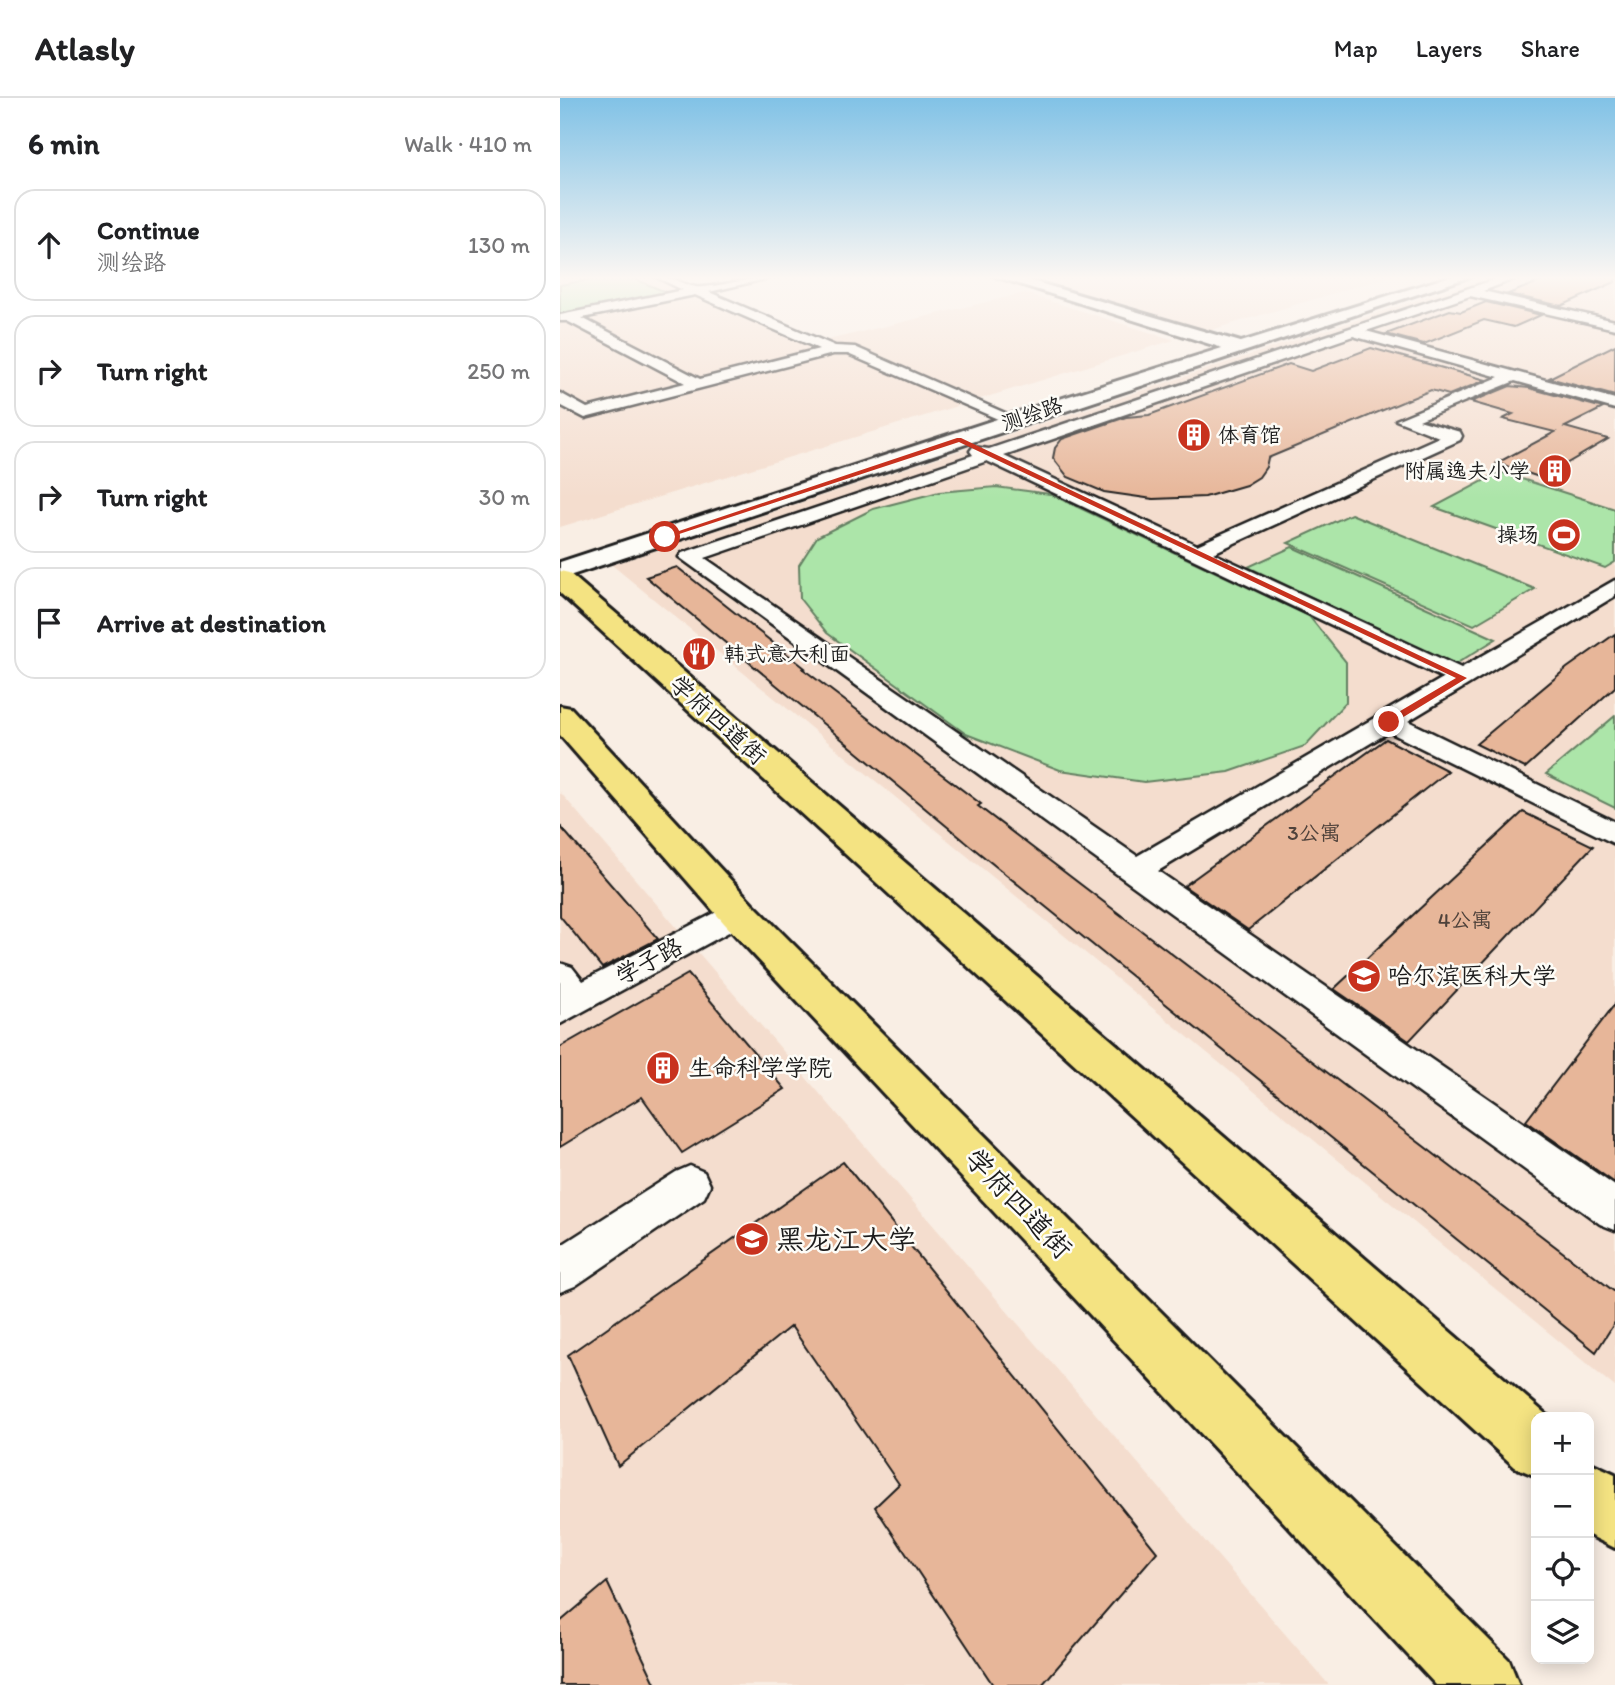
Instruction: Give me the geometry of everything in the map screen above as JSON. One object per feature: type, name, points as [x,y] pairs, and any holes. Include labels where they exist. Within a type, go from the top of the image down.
[{"type":"main road","name":"测绘路","points":[[560,558],[1222,350]]},
{"type":"main road","name":"测绘路","points":[[560,571],[959,440],[1009,418]]},
{"type":"main road","name":"学府四道街","points":[[560,579],[1531,1442]]},
{"type":"main road","name":"学府四道街","points":[[560,715],[738,913],[1484,1685]]},
{"type":"main road","points":[[1594,1497],[1615,1516]]},
{"type":"street","points":[[629,350],[698,384]]},
{"type":"street","points":[[560,398],[585,413],[833,350]]},
{"type":"street","points":[[852,350],[1009,418]]},
{"type":"street","points":[[1298,350],[689,556],[1615,1210]]},
{"type":"street","points":[[1418,350],[1615,404]]},
{"type":"street","points":[[1197,554],[1454,436],[1404,420],[1514,376]]},
{"type":"street","points":[[959,440],[1462,678]]},
{"type":"street","points":[[1135,872],[1615,587]]},
{"type":"street","points":[[1389,722],[1615,834]]},
{"type":"street","name":"学子路","points":[[566,995],[738,913]]},
{"type":"street","points":[[560,1271],[690,1185]]},
{"type":"shaded area","points":[[560,350],[1141,350],[560,527]]},
{"type":"shaded area","name":"哈尔滨医科大学","points":[[1265,350],[1615,350],[1615,1387],[612,565]]},
{"type":"shaded area","name":"黑龙江大学","points":[[560,792],[1329,1685],[560,1685]]},
{"type":"green space","name":"操场","points":[[1500,472],[1615,509],[1615,562],[1605,568],[1434,507]]},
{"type":"green space","points":[[996,487],[1050,494],[1309,616],[1346,662],[1346,702],[1305,746],[1229,772],[1144,782],[1060,770],[966,734],[827,633],[800,599],[799,565],[817,537],[873,509],[939,492]]},
{"type":"green space","points":[[1351,514],[1535,589],[1474,625],[1288,543]]},
{"type":"green space","points":[[1292,547],[1496,639],[1454,665],[1248,567]]},
{"type":"green space","points":[[1615,716],[1615,808],[1546,774]]},
{"type":"building","name":"体育馆","points":[[1366,350],[1378,350],[1486,380],[1449,395],[1431,390],[1268,458],[1259,477],[1246,485],[1205,497],[1153,499],[1104,492],[1068,477],[1053,458],[1055,448],[1062,439],[1126,417],[1149,415],[1289,364],[1311,371]]},
{"type":"building","points":[[1605,350],[1615,350],[1615,396],[1549,378]]},
{"type":"building","points":[[1510,386],[1529,388],[1603,408],[1565,427],[1608,439],[1542,478],[1497,463],[1555,432],[1503,419],[1513,414],[1471,402]]},
{"type":"building","points":[[677,567],[805,668],[803,669],[981,804],[978,806],[1615,1292],[1615,1322],[1596,1352],[973,848],[646,577]]},
{"type":"building","points":[[1615,634],[1615,687],[1525,768],[1476,744],[1567,668]]},
{"type":"building","points":[[1386,739],[1448,771],[1248,930],[1184,886]]},
{"type":"building","points":[[1523,812],[1593,846],[1409,1041],[1334,989]]},
{"type":"building","points":[[560,826],[658,939],[602,968],[560,916]]},
{"type":"building","name":"生命科学学院","points":[[688,974],[785,1089],[682,1153],[642,1097],[560,1147],[560,1047]]},
{"type":"building","points":[[1615,1004],[1615,1183],[1526,1121]]},
{"type":"building","points":[[843,1162],[1157,1552],[1042,1685],[993,1685],[875,1507],[899,1484],[791,1326],[618,1466],[568,1355]]},
{"type":"building","points":[[607,1582],[656,1685],[560,1685],[560,1622]]},
{"type":"place","name":"体育馆","points":[[1194,435]]},
{"type":"place","name":"附属逸夫小学","points":[[1555,471]]},
{"type":"place","name":"操场","points":[[1564,535]]},
{"type":"place","name":"韩式意大利面","points":[[699,654]]},
{"type":"place","name":"哈尔滨医科大学","points":[[1364,976]]},
{"type":"place","name":"生命科学学院","points":[[663,1068]]},
{"type":"place","name":"黑龙江大学","points":[[752,1239]]},
{"type":"route","points":[[665,537],[959,440],[1462,678],[1389,722]]}]
